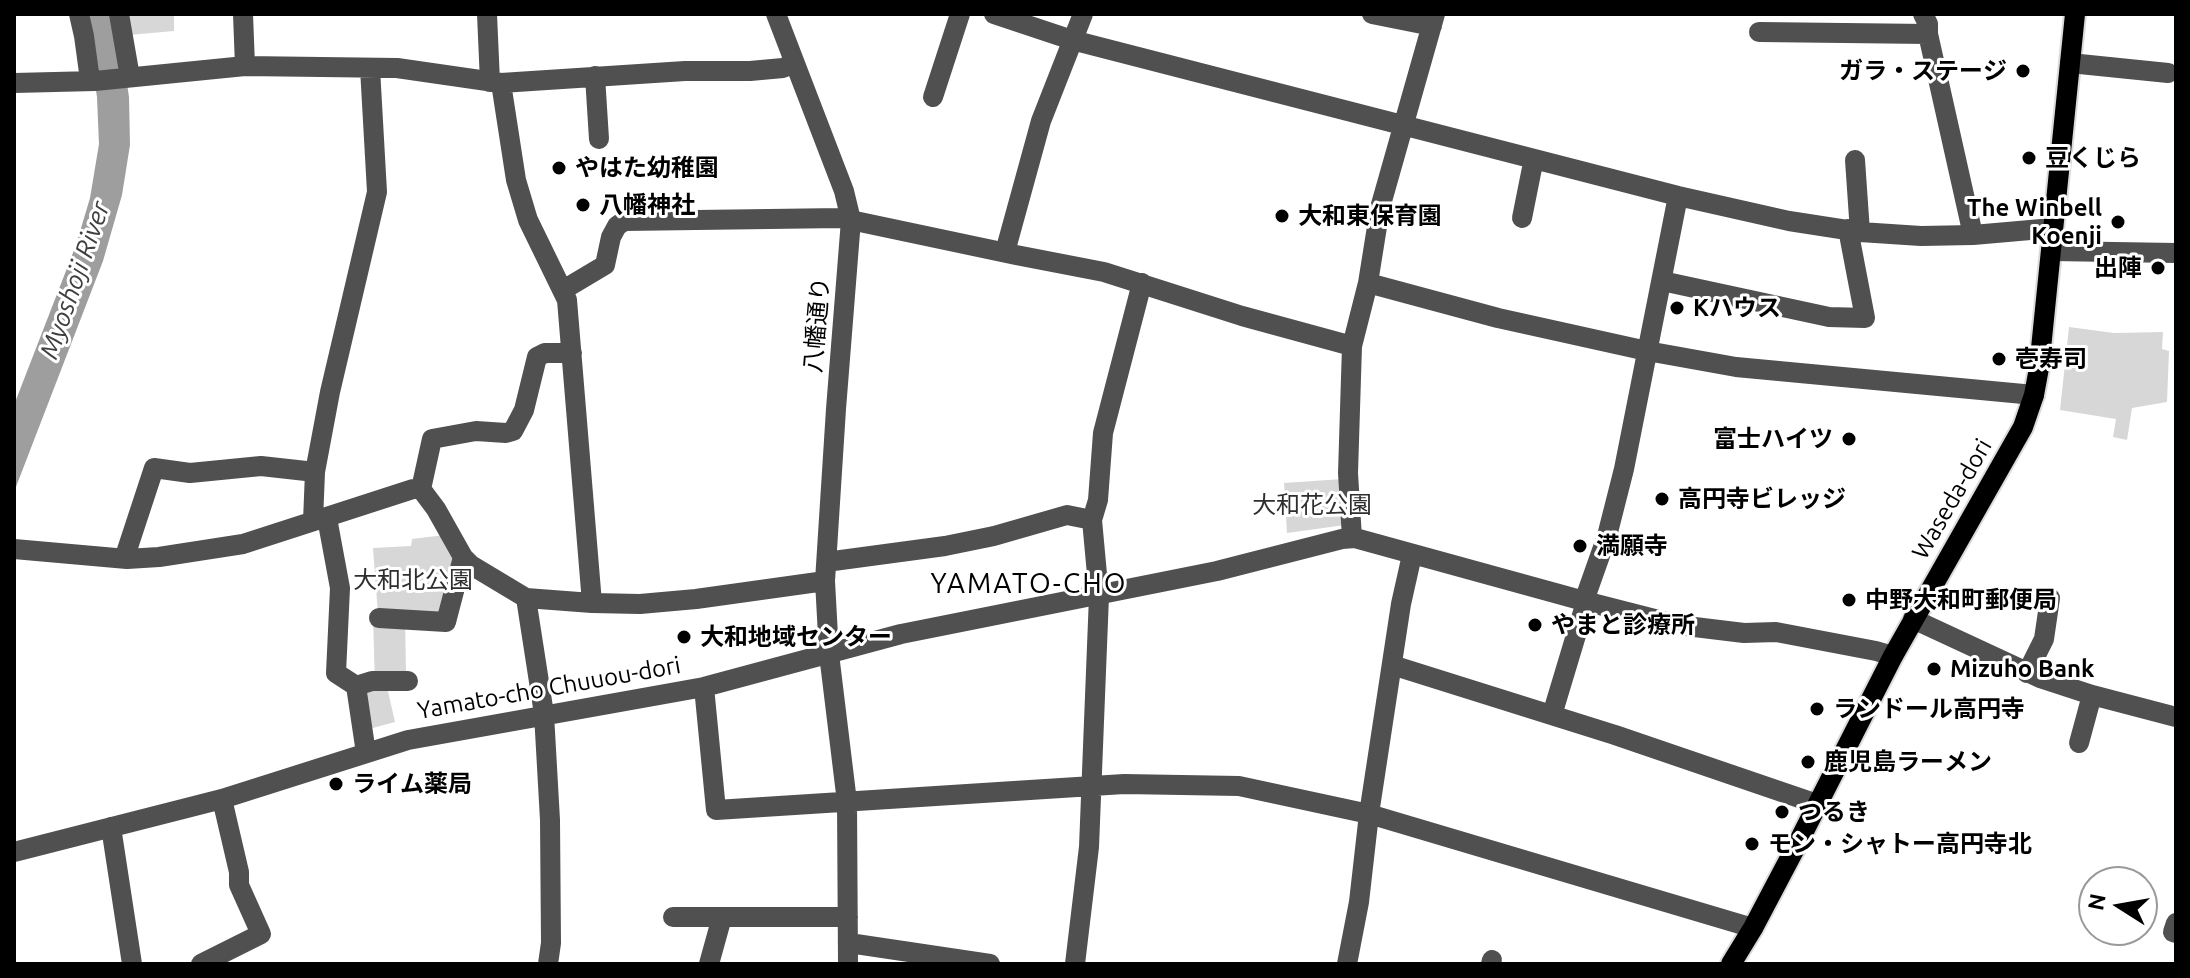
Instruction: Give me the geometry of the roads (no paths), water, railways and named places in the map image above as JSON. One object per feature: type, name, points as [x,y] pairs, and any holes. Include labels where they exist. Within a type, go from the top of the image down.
[{"type":"main road","name":"Waseda-dori","points":[[1731,964],[1753,928],[1913,619],[2023,427],[2039,368],[2075,14]]},
{"type":"street","points":[[79,14],[93,81]]},
{"type":"street","points":[[119,14],[128,78]]},
{"type":"street","points":[[243,14],[245,66]]},
{"type":"street","points":[[487,14],[496,82],[516,180],[528,220],[567,300],[592,603]]},
{"type":"street","name":"八幡通り","points":[[776,14],[839,177],[851,220],[826,571],[829,654],[847,802],[848,954]]},
{"type":"street","points":[[933,97],[960,14]]},
{"type":"street","points":[[994,14],[1072,40],[1537,161],[1789,221],[1921,236],[2053,228]]},
{"type":"street","points":[[1005,252],[1041,121],[1083,14]]},
{"type":"street","points":[[1352,538],[1348,473],[1352,346],[1368,283],[1380,208],[1434,20],[1372,14]]},
{"type":"street","points":[[1759,32],[1926,24],[1973,235]]},
{"type":"street","points":[[14,83],[93,81],[245,66],[397,68],[496,82],[685,71],[750,71],[783,68],[794,63]]},
{"type":"street","points":[[2070,63],[2168,73]]},
{"type":"street","points":[[366,753],[356,686],[336,673],[340,588],[320,519],[315,472],[330,392],[377,192],[370,68]]},
{"type":"street","points":[[595,76],[599,139]]},
{"type":"street","points":[[1662,281],[1829,317],[1865,318],[1854,230],[1855,160]]},
{"type":"street","points":[[1522,218],[1532,168],[1537,161]]},
{"type":"street","points":[[1552,715],[1607,536],[1624,469],[1678,196]]},
{"type":"street","points":[[563,290],[605,265],[611,237],[624,221],[841,218],[1104,272],[1242,316],[1352,346]]},
{"type":"street","points":[[2052,251],[2176,253]]},
{"type":"street","points":[[1075,964],[1089,847],[1099,596],[1092,520],[1098,500],[1103,433],[1142,283]]},
{"type":"street","points":[[1368,283],[1498,318],[1736,367],[2034,395]]},
{"type":"street","points":[[572,353],[545,353],[537,357],[524,410],[513,431],[476,431],[432,439],[421,489],[463,557],[526,598],[640,604],[682,601],[994,536],[1067,515],[1092,520]]},
{"type":"street","points":[[127,559],[127,550],[154,468],[190,473],[261,466],[315,472]]},
{"type":"street","points":[[14,549],[127,559],[159,557],[243,544],[421,489]]},
{"type":"street","name":"Yamato-cho Chuuou-dori","points":[[14,852],[222,799],[408,740],[704,687],[901,634],[1217,571],[1342,539],[1352,538],[1678,625],[1744,633],[1776,632],[1893,656]]},
{"type":"street","points":[[1347,964],[1359,902],[1401,604],[1412,555]]},
{"type":"street","points":[[379,618],[446,622],[463,557]]},
{"type":"street","points":[[526,598],[544,714],[550,820],[551,943],[548,964]]},
{"type":"street","points":[[2027,673],[2044,639],[2050,598]]},
{"type":"street","points":[[1913,619],[2027,673],[2092,695],[2176,717]]},
{"type":"street","points":[[1392,665],[1755,781],[1817,804]]},
{"type":"street","points":[[356,686],[372,681],[408,681]]},
{"type":"street","points":[[704,687],[716,810],[1124,784],[1239,786],[1369,814],[1753,928]]},
{"type":"street","points":[[2079,743],[2092,695]]},
{"type":"street","points":[[201,964],[261,934],[239,885],[239,872],[222,799]]},
{"type":"street","points":[[111,827],[132,964]]},
{"type":"street","points":[[673,917],[848,917]]},
{"type":"street","points":[[709,964],[722,917]]},
{"type":"street","points":[[2176,923],[2173,932],[2176,933]]},
{"type":"street","points":[[848,954],[990,964]]},
{"type":"water","name":"Myoshoji River","points":[[84,14],[113,14],[129,97],[130,145],[122,195],[103,261],[14,492],[14,405],[76,245],[90,198],[99,144],[97,97]]},
{"type":"place","name":"ガラ・ステージ","points":[[2023,71]]},
{"type":"place","name":"豆くじら","points":[[2029,158]]},
{"type":"place","name":"やはた幼稚園","points":[[559,168]]},
{"type":"place","name":"八幡神社","points":[[583,205]]},
{"type":"place","name":"大和東保育園","points":[[1282,216]]},
{"type":"place","name":"The Winbell Koenji","points":[[2118,222]]},
{"type":"place","name":"出陣","points":[[2158,268]]},
{"type":"place","name":"Kハウス","points":[[1677,308]]},
{"type":"place","name":"壱寿司","points":[[1999,359]]},
{"type":"place","name":"富士ハイツ","points":[[1849,439]]},
{"type":"place","name":"高円寺ビレッジ","points":[[1662,499]]},
{"type":"place","name":"満願寺","points":[[1580,546]]},
{"type":"place","name":"中野大和町郵便局","points":[[1849,600]]},
{"type":"place","name":"やまと診療所","points":[[1535,625]]},
{"type":"place","name":"大和地域センター","points":[[684,637]]},
{"type":"place","name":"Mizuho Bank","points":[[1934,669]]},
{"type":"place","name":"ランドール高円寺","points":[[1817,709]]},
{"type":"place","name":"鹿児島ラーメン","points":[[1808,762]]},
{"type":"place","name":"ライム薬局","points":[[336,784]]},
{"type":"place","name":"つるき","points":[[1782,812]]},
{"type":"place","name":"モン・シャトー高円寺北","points":[[1752,844]]},
{"type":"district","name":"YAMATO-CHO","points":[[1029,584]]},
{"type":"park label","name":"大和花公園","points":[[1312,505]]},
{"type":"park label","name":"大和北公園","points":[[413,580]]}]
